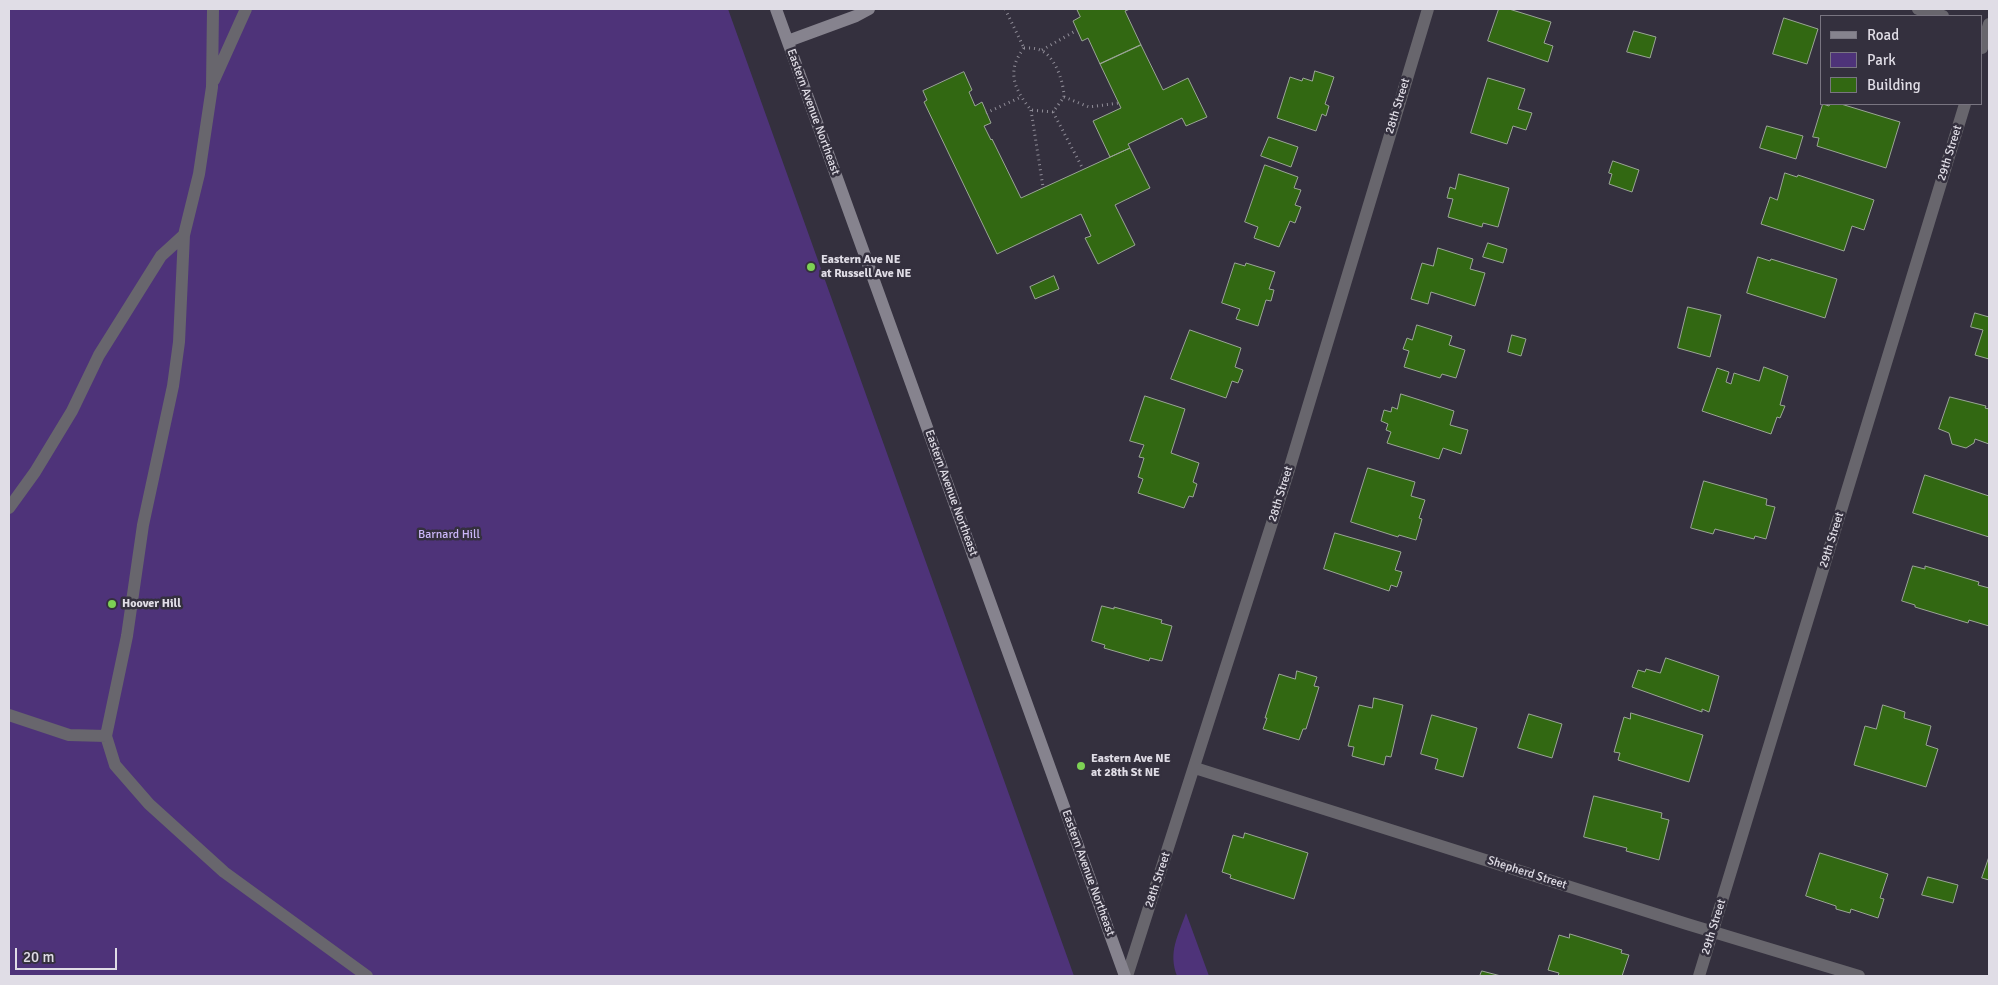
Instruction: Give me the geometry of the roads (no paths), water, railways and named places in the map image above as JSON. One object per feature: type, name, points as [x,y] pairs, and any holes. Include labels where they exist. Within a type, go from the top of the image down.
[{"type":"main road","name":"Eastern Avenue Northeast","points":[[776,9],[1126,976]]},
{"type":"main road","points":[[788,41],[856,16],[869,9]]},
{"type":"street","points":[[213,9],[212,87],[199,174],[184,235],[179,342],[173,386],[143,525],[128,636],[106,736],[115,765],[156,810],[224,872],[367,976]]},
{"type":"street","points":[[212,87],[246,9]]},
{"type":"street","name":"28th Street","points":[[1126,976],[1195,768],[1288,473],[1428,9]]},
{"type":"street","points":[[1918,9],[1939,15]]},
{"type":"street","points":[[1983,44],[1987,28]]},
{"type":"street","name":"29th Street","points":[[1700,976],[1965,105]]},
{"type":"street","points":[[9,508],[72,411],[99,355],[161,256],[184,235]]},
{"type":"street","points":[[9,715],[70,735],[106,736]]},
{"type":"street","name":"Shepherd Street","points":[[1195,768],[1713,932],[1859,976]]},
{"type":"place","name":"Eastern Ave NE at Russell Ave NE","points":[[811,267]]},
{"type":"place","name":"Hoover Hill","points":[[112,604]]},
{"type":"place","name":"Eastern Ave NE at 28th St NE","points":[[1081,766]]},
{"type":"park label","name":"Barnard Hill","points":[[449,535]]}]
